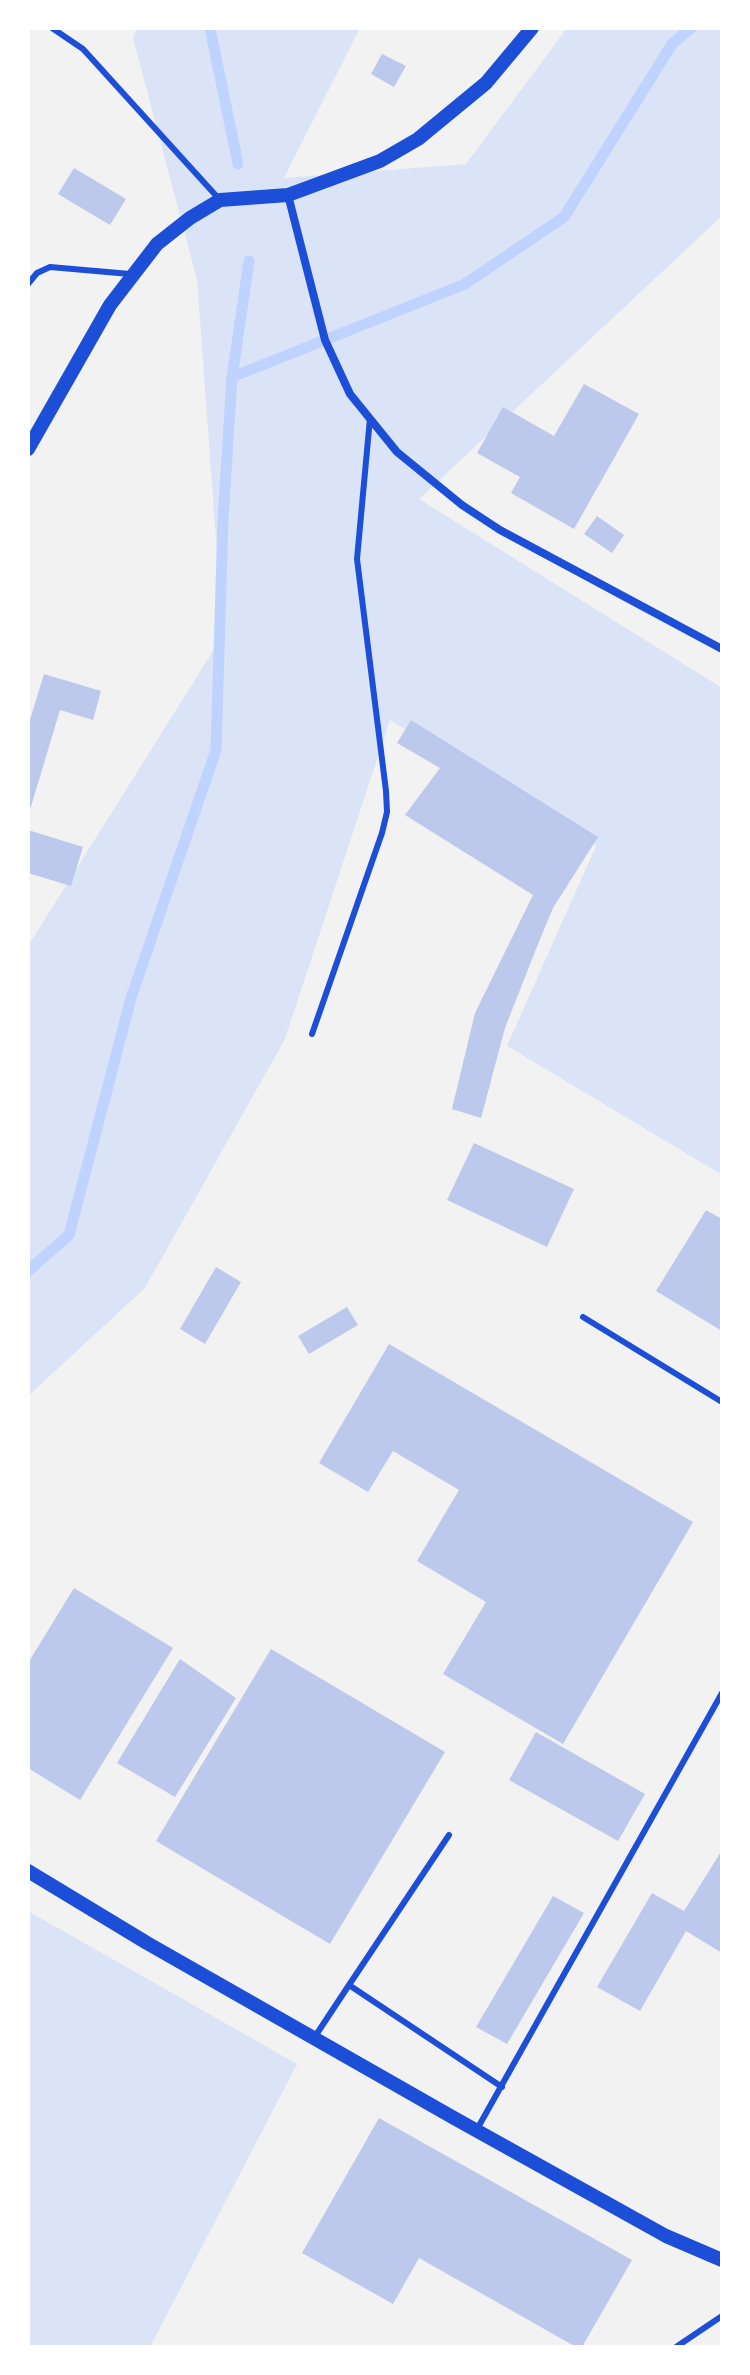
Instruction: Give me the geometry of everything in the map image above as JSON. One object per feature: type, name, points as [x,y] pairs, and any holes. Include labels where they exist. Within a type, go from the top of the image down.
[{"type":"street","points":[[28,449],[110,305],[157,244],[190,218],[220,200],[288,195],[380,161],[418,139],[486,83],[532,28]]},
{"type":"street","points":[[288,195],[325,340],[350,394],[397,452],[462,505],[500,530],[722,649]]},
{"type":"street","points":[[28,1871],[476,2131],[666,2236],[722,2260]]},
{"type":"lane","points":[[52,28],[83,49],[220,200]]},
{"type":"lane","points":[[28,284],[37,273],[50,267],[134,274]]},
{"type":"lane","points":[[312,1034],[387,812],[357,559],[370,418]]},
{"type":"lane","points":[[583,1317],[722,1402]]},
{"type":"lane","points":[[476,2131],[722,1693]]},
{"type":"lane","points":[[314,2038],[449,1835]]},
{"type":"lane","points":[[349,1985],[502,2087]]},
{"type":"lane","points":[[676,2347],[722,2316]]},
{"type":"shaded area","points":[[137,28],[360,28],[284,178],[466,164],[567,28],[722,28],[722,216],[419,499],[722,688],[722,1175],[507,1046],[596,846],[390,720],[285,1039],[145,1288],[28,1396],[28,946],[223,635],[197,280],[133,38]]},
{"type":"shaded area","points":[[28,1911],[297,2064],[150,2347],[28,2347]]},
{"type":"building","points":[[382,54],[406,66],[394,87],[371,74]]},
{"type":"building","points":[[74,168],[126,199],[110,225],[58,194]]},
{"type":"building","points":[[584,384],[639,414],[574,529],[511,493],[520,477],[477,453],[503,407],[554,436]]},
{"type":"building","points":[[597,516],[624,535],[612,553],[584,534]]},
{"type":"building","points":[[44,674],[101,691],[93,720],[60,710],[29,813],[28,726]]},
{"type":"building","points":[[411,720],[598,837],[553,908],[505,1028],[481,1118],[452,1109],[475,1013],[533,895],[405,815],[440,768],[397,743]]},
{"type":"building","points":[[28,830],[83,847],[71,886],[28,873]]},
{"type":"building","points":[[474,1143],[574,1189],[547,1247],[447,1200]]},
{"type":"building","points":[[706,1210],[722,1219],[722,1331],[656,1291]]},
{"type":"building","points":[[216,1267],[241,1282],[205,1344],[180,1329]]},
{"type":"building","points":[[347,1307],[358,1325],[309,1354],[298,1336]]},
{"type":"building","points":[[389,1344],[693,1522],[563,1744],[443,1674],[486,1602],[417,1561],[459,1490],[393,1451],[368,1492],[319,1463]]},
{"type":"building","points":[[74,1588],[173,1648],[80,1800],[28,1768],[28,1663]]},
{"type":"building","points":[[271,1649],[445,1752],[330,1944],[156,1841]]},
{"type":"building","points":[[180,1659],[236,1698],[175,1797],[117,1763]]},
{"type":"building","points":[[536,1732],[645,1794],[618,1841],[509,1780]]},
{"type":"building","points":[[722,1850],[722,1953],[686,1931],[640,2011],[597,1987],[652,1893],[684,1911]]},
{"type":"building","points":[[553,1896],[584,1913],[507,2044],[476,2027]]},
{"type":"building","points":[[379,2118],[632,2260],[582,2347],[576,2347],[419,2258],[393,2304],[302,2253]]},
{"type":"waterway","points":[[210,28],[238,164]]},
{"type":"waterway","points":[[28,1271],[69,1235],[131,998],[216,750],[223,520],[232,377],[465,284],[564,217],[672,44],[691,28]]},
{"type":"waterway","points":[[232,377],[249,261]]}]
